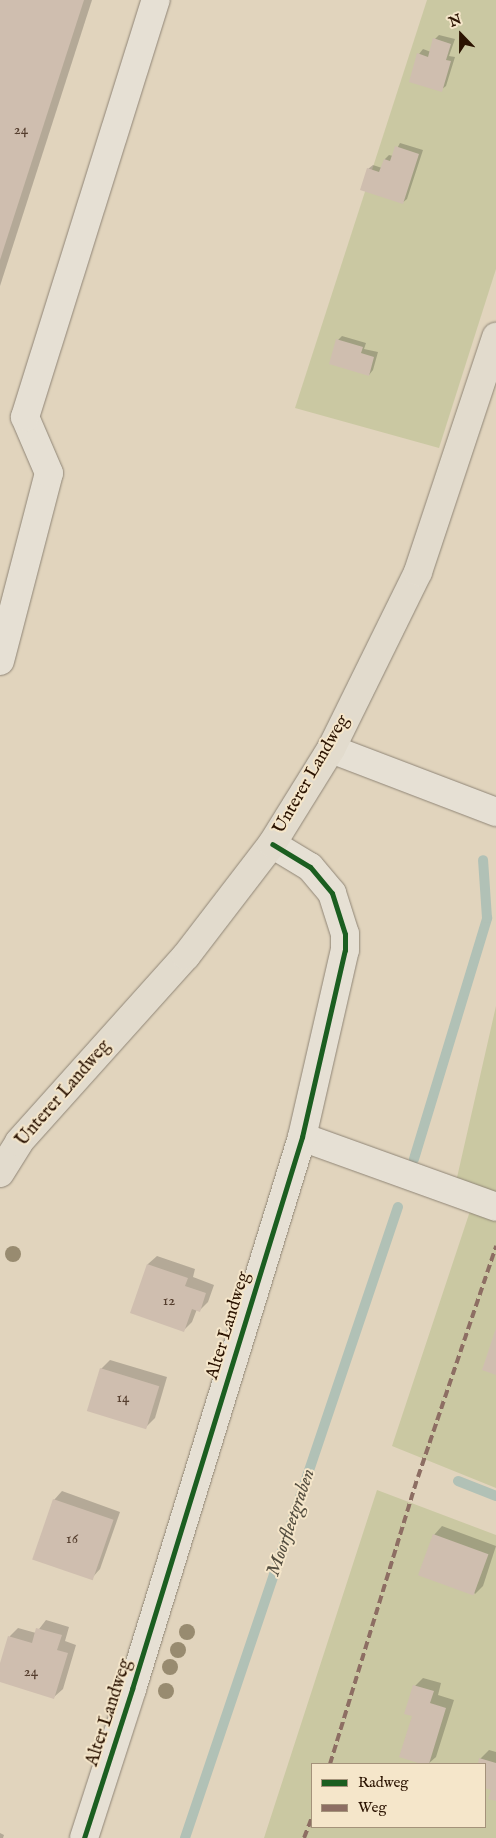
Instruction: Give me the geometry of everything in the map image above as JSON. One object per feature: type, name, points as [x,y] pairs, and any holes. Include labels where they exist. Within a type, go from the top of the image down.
[{"type":"main road","name":"Unterer Landweg","points":[[0,1174],[19,1142],[186,956],[272,844],[331,749],[418,572],[496,337]]},
{"type":"street","points":[[0,661],[50,472],[25,417],[156,0]]},
{"type":"street","points":[[331,749],[496,812]]},
{"type":"street","name":"Alter Landweg","points":[[84,1838],[132,1689],[302,1137],[345,950],[345,934],[332,893],[310,867],[272,844]]},
{"type":"street","points":[[302,1137],[496,1208]]},
{"type":"shaded area","points":[[427,0],[496,0],[496,269],[439,448],[295,408]]},
{"type":"shaded area","points":[[496,1006],[496,1488],[392,1446],[477,1190],[456,1182]]},
{"type":"shaded area","points":[[377,1490],[496,1535],[496,1838],[264,1838]]},
{"type":"building","points":[[0,0],[84,0],[0,260]]},
{"type":"building","points":[[433,38],[451,44],[446,60],[451,61],[442,92],[409,82],[417,53],[428,57]]},
{"type":"building","points":[[395,146],[419,154],[403,204],[360,190],[367,168],[379,172],[384,159],[390,161]]},
{"type":"building","points":[[336,339],[363,347],[361,353],[374,357],[369,376],[329,364]]},
{"type":"building","points":[[147,1264],[188,1278],[185,1286],[206,1293],[200,1312],[192,1309],[184,1332],[130,1313]]},
{"type":"building","points":[[496,1328],[496,1375],[482,1370]]},
{"type":"building","points":[[100,1368],[159,1386],[146,1429],[87,1411]]},
{"type":"building","points":[[53,1499],[114,1520],[93,1580],[32,1560]]},
{"type":"building","points":[[433,1534],[488,1554],[473,1596],[418,1575]]},
{"type":"building","points":[[36,1628],[62,1635],[57,1650],[68,1653],[54,1699],[0,1682],[0,1663],[8,1636],[32,1643]]},
{"type":"building","points":[[413,1685],[434,1691],[430,1703],[446,1708],[429,1763],[418,1763],[399,1757],[412,1716],[404,1714]]},
{"type":"building","points":[[479,1758],[496,1763],[496,1801],[488,1799],[491,1790],[486,1788],[486,1763],[478,1763]]},
{"type":"waterway","points":[[414,1159],[487,918],[483,860]]},
{"type":"waterway","name":"Moorfleetgraben","points":[[185,1838],[398,1207]]},
{"type":"waterway","points":[[458,1481],[496,1496]]},
{"type":"marked path","points":[[330,1763],[418,1477],[496,1246]]},
{"type":"marked path","points":[[304,1838],[311,1820]]},
{"type":"cycle path","points":[[84,1838],[132,1689],[302,1137],[345,950],[345,934],[332,893],[310,867],[272,844]]}]
